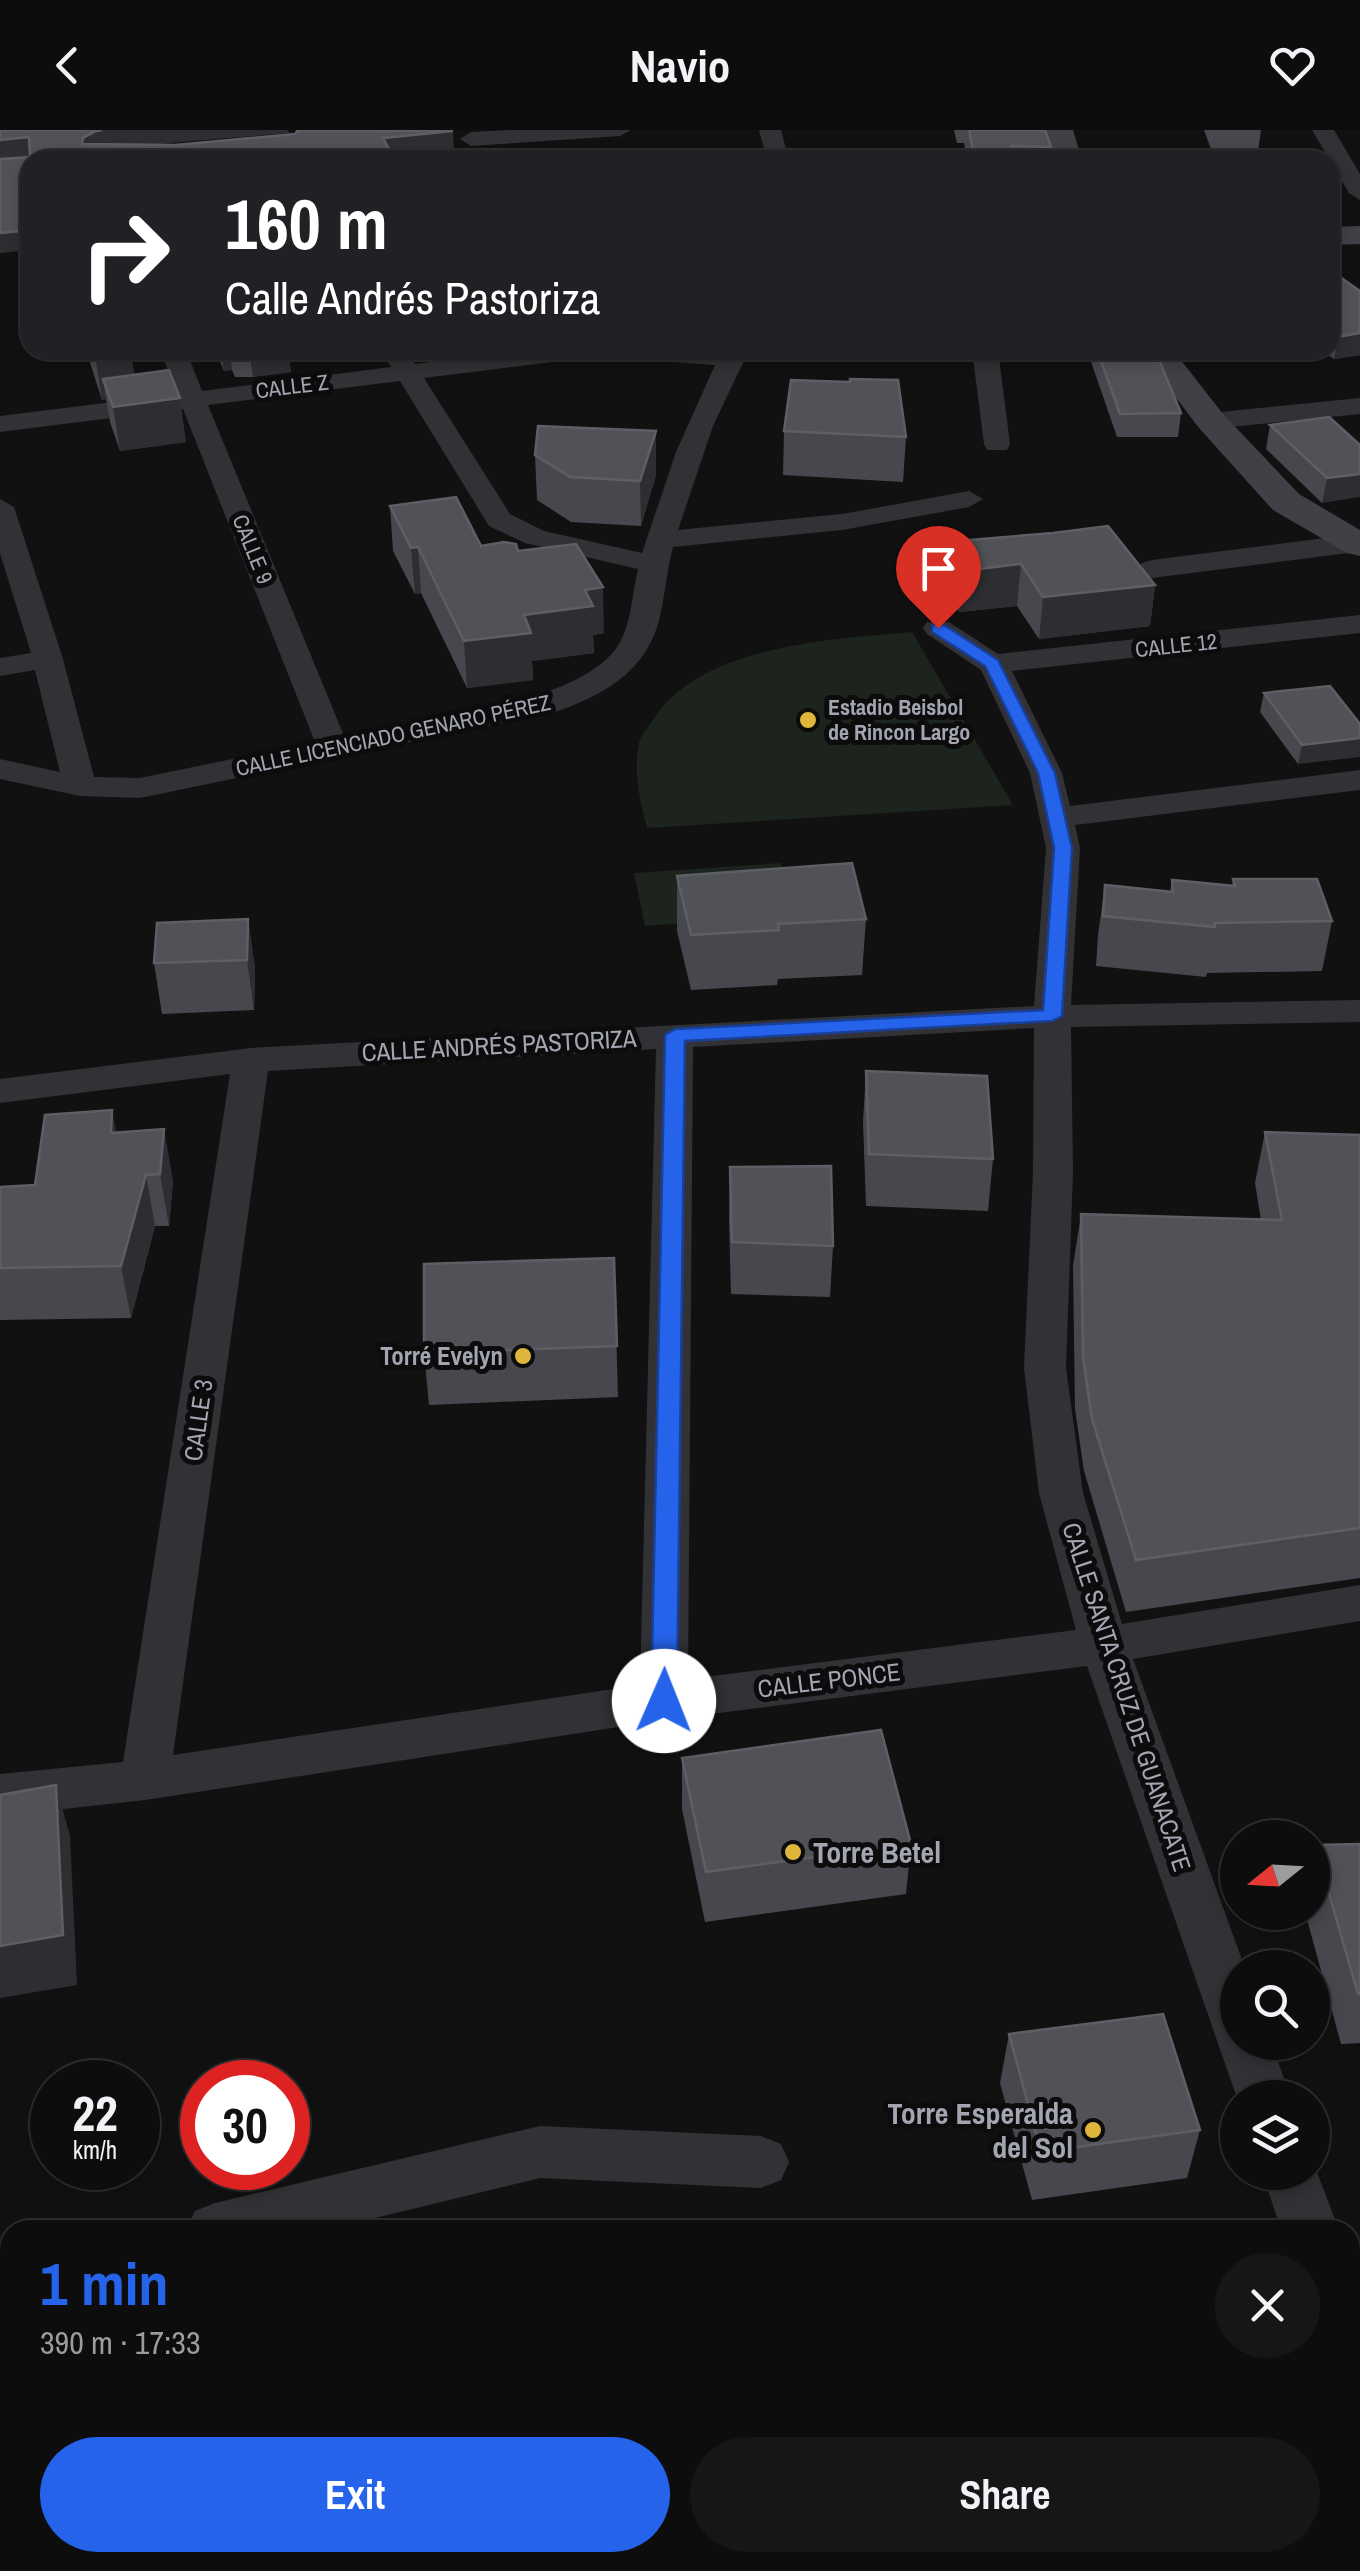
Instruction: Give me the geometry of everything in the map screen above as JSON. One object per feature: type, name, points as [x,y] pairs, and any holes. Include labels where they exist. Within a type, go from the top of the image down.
[{"type":"main road","points":[[1164,360],[1211,421],[1286,502],[1351,533]]},
{"type":"street","points":[[469,134],[620,130]]},
{"type":"street","points":[[1340,159],[1360,194]]},
{"type":"street","name":"CALLE 9","points":[[177,360],[333,748]]},
{"type":"street","points":[[399,360],[499,520],[535,538],[657,552],[970,499]]},
{"type":"street","name":"CALLE Z","points":[[0,424],[192,398],[399,360]]},
{"type":"street","name":"CALLE LICENCIADO GENARO PÉREZ","points":[[0,769],[80,786],[140,788],[544,705],[591,688],[622,662],[646,622],[657,552],[690,444],[731,360]]},
{"type":"street","points":[[986,360],[997,444]]},
{"type":"street","points":[[1211,421],[1360,406]]},
{"type":"street","points":[[0,507],[48,659],[80,786]]},
{"type":"street","points":[[1152,570],[1351,533]]},
{"type":"street","name":"CALLE 12","points":[[992,664],[1360,624]]},
{"type":"street","name":"CALLE SANTA CRUZ DE GUANACATE","points":[[938,628],[992,664],[1046,773],[1059,817],[1063,848],[1052,1016],[1053,1172],[1045,1368],[1061,1493],[1104,1645],[1220,1972]]},
{"type":"street","points":[[0,667],[48,659]]},
{"type":"street","points":[[1059,817],[1360,780]]},
{"type":"street","name":"CALLE ANDRÉS PASTORIZA","points":[[0,1092],[251,1060],[1052,1016],[1360,1011]]},
{"type":"street","points":[[664,1701],[675,1035]]},
{"type":"street","name":"CALLE 3","points":[[145,1780],[251,1060]]},
{"type":"street","name":"CALLE PONCE","points":[[0,1795],[145,1780],[664,1701],[1104,1645],[1360,1603]]},
{"type":"street","points":[[257,2220],[540,2152],[761,2162]]},
{"type":"street","points":[[1296,2190],[1307,2220]]},
{"type":"shaded area","name":"Estadio Beisbol de Rincon Largo","points":[[912,632],[1013,805],[647,828],[637,775],[639,743],[677,693],[704,674],[772,650]]},
{"type":"shaded area","points":[[781,863],[796,915],[645,926],[634,873]]},
{"type":"building","points":[[0,130],[102,130],[83,138],[82,144],[175,145],[295,134],[298,130],[453,131],[383,138],[390,150],[30,150],[29,137],[0,140]]},
{"type":"building","points":[[969,130],[1045,130],[1051,147],[1011,146],[1012,150],[973,150]]},
{"type":"building","points":[[20,158],[20,231],[0,233],[0,159]]},
{"type":"building","points":[[1340,277],[1360,291],[1360,333],[1340,337]]},
{"type":"building","points":[[1101,360],[1159,360],[1181,413],[1120,414]]},
{"type":"building","points":[[169,370],[180,398],[113,407],[103,379]]},
{"type":"building","points":[[791,380],[898,380],[906,437],[784,431]]},
{"type":"building","points":[[1329,417],[1360,445],[1360,474],[1327,478],[1270,425]]},
{"type":"building","points":[[538,426],[656,431],[640,481],[570,477],[535,455]]},
{"type":"building","points":[[456,497],[481,546],[504,542],[516,544],[518,551],[576,544],[603,587],[585,590],[593,606],[524,615],[531,633],[464,641],[418,547],[411,548],[390,506]]},
{"type":"building","points":[[1108,526],[1155,585],[1043,597],[1021,564],[963,571],[944,542],[1053,533]]},
{"type":"building","points":[[1330,686],[1360,724],[1360,738],[1302,745],[1264,693]]},
{"type":"building","points":[[852,863],[866,919],[778,924],[779,930],[691,935],[677,876]]},
{"type":"building","points":[[1233,879],[1317,879],[1332,921],[1215,923],[1215,927],[1103,916],[1105,885],[1173,892],[1172,880],[1235,886]]},
{"type":"building","points":[[248,919],[247,960],[154,963],[157,923]]},
{"type":"building","points":[[866,1071],[987,1076],[993,1159],[869,1154]]},
{"type":"building","points":[[112,1110],[111,1133],[164,1129],[160,1174],[146,1175],[121,1266],[0,1268],[0,1187],[35,1185],[45,1115]]},
{"type":"building","points":[[1265,1132],[1360,1135],[1360,1528],[1136,1560],[1092,1419],[1083,1357],[1081,1214],[1282,1220]]},
{"type":"building","points":[[831,1166],[833,1246],[732,1242],[730,1167]]},
{"type":"building","points":[[614,1258],[617,1346],[424,1353],[424,1264]]},
{"type":"building","points":[[881,1730],[911,1844],[706,1872],[682,1758]]},
{"type":"building","points":[[56,1785],[63,1935],[0,1946],[0,1795]]},
{"type":"building","points":[[1360,1844],[1360,1994],[1330,1897],[1330,1845]]},
{"type":"building","points":[[1163,2014],[1200,2130],[1041,2152],[1009,2034]]},
{"type":"place","name":"Estadio Beisbol de Rincon Largo","points":[[808,720]]},
{"type":"place","name":"Torré Evelyn","points":[[523,1356]]},
{"type":"place","name":"Torre Betel","points":[[793,1852]]},
{"type":"place","name":"Torre Esperalda del Sol","points":[[1093,2130]]},
{"type":"route","points":[[664,1701],[675,1035],[1052,1016],[1063,848],[1059,817],[1046,773],[1001,676],[992,664],[938,628]]}]
